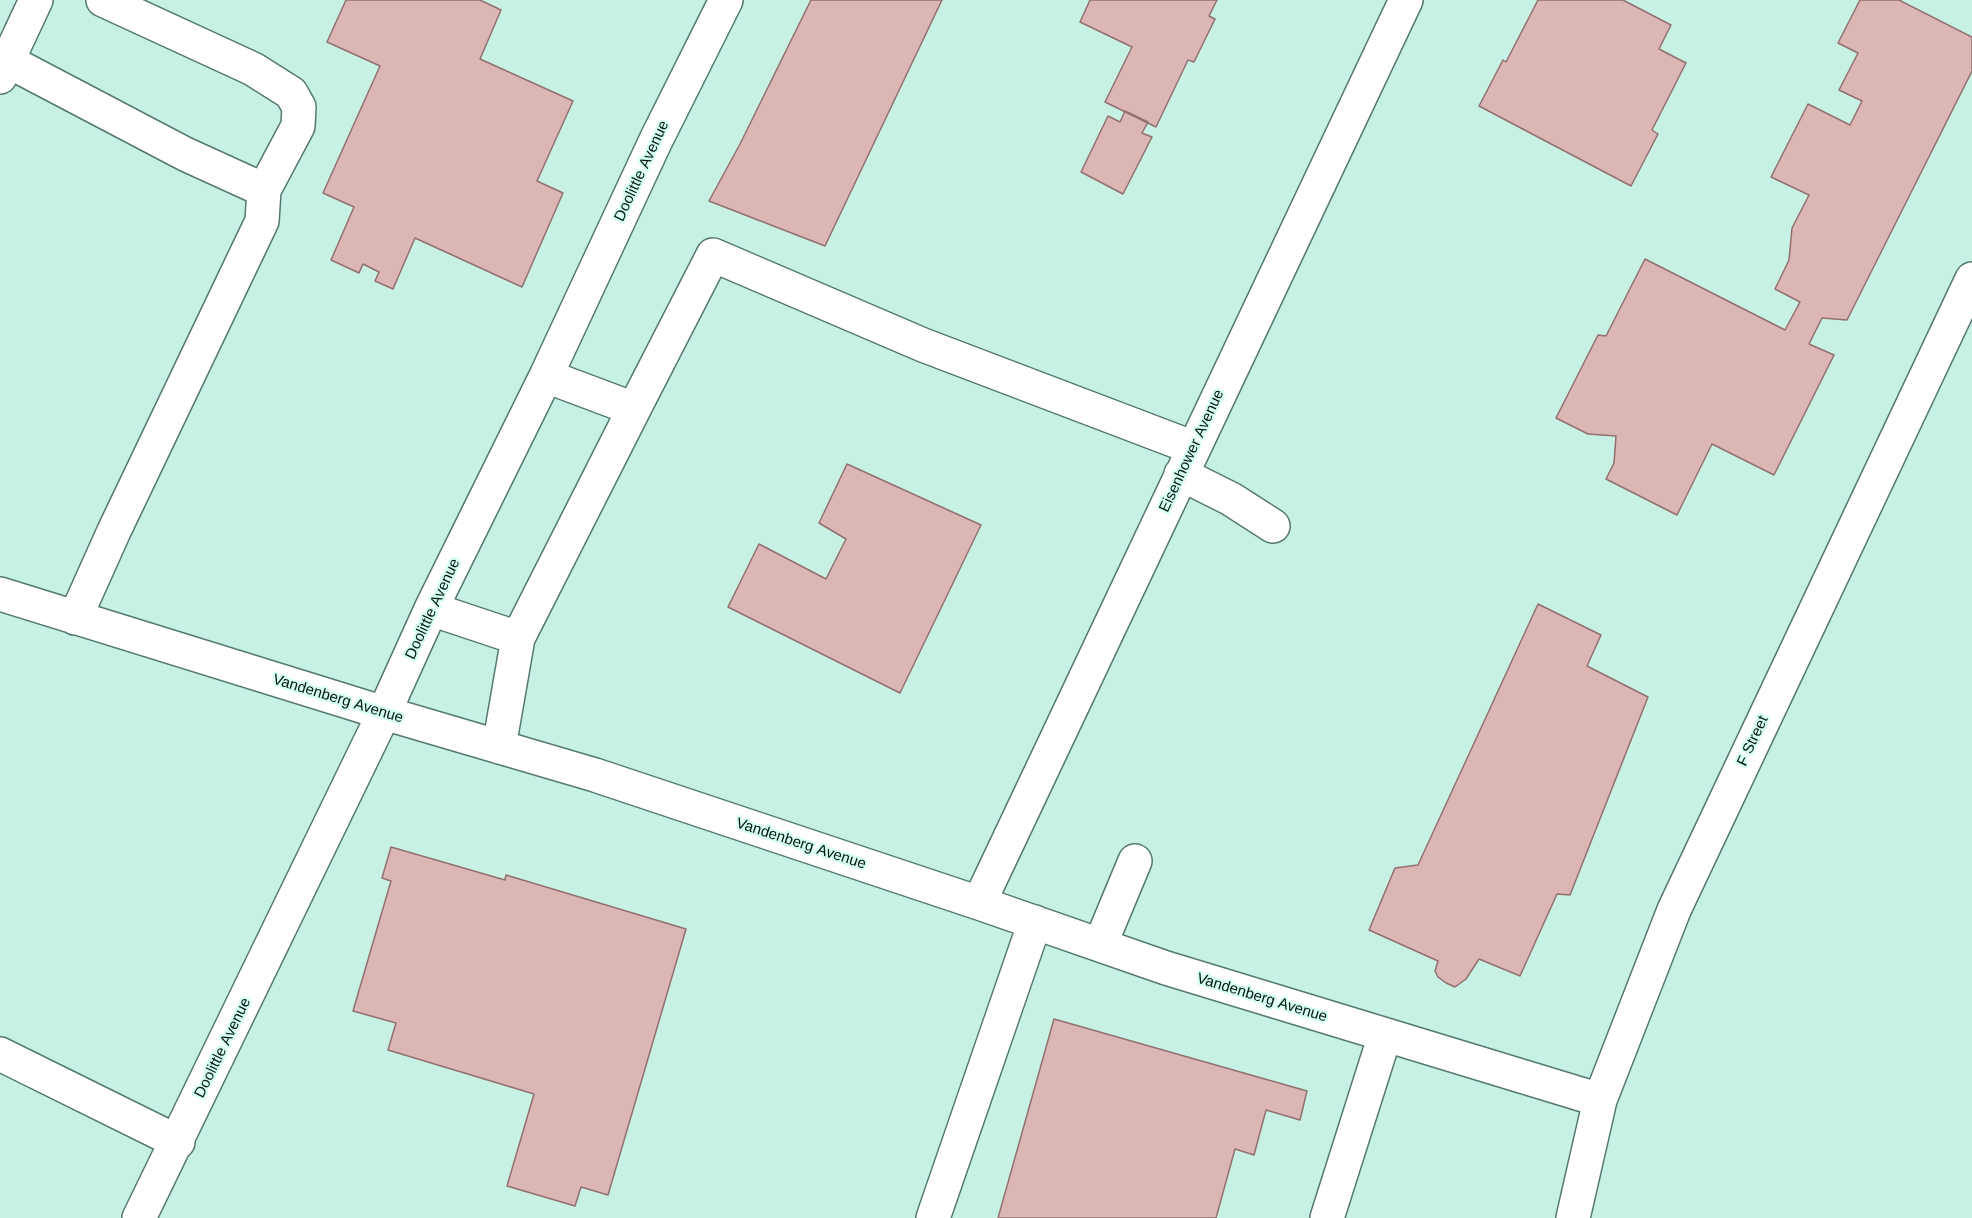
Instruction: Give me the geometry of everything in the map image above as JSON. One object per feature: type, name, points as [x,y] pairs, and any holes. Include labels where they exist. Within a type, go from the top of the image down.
[{"type":"street","points":[[36,0],[4,69],[264,190]]},
{"type":"street","points":[[75,618],[262,221],[264,190],[298,126],[299,107],[291,93],[253,69],[103,0]]},
{"type":"street","name":"Doolittle Avenue","points":[[139,1218],[178,1143],[384,713],[431,609],[546,376],[651,151],[726,0]]},
{"type":"street","name":"Eisenhower Avenue","points":[[979,903],[1406,0]]},
{"type":"street","points":[[499,747],[518,638],[713,255],[1188,461],[1231,499],[1273,526]]},
{"type":"street","name":"F Street","points":[[1573,1218],[1600,1100],[1674,910],[1972,279]]},
{"type":"street","points":[[546,376],[634,409]]},
{"type":"street","name":"Vandenberg Avenue","points":[[0,594],[384,713],[595,775],[1166,968],[1600,1100]]},
{"type":"street","points":[[431,609],[518,638]]},
{"type":"street","points":[[1100,945],[1135,861]]},
{"type":"street","points":[[933,1218],[1035,922]]},
{"type":"street","points":[[1327,1218],[1385,1035]]},
{"type":"street","points":[[0,1054],[178,1143]]},
{"type":"building","points":[[346,0],[480,0],[501,10],[480,59],[573,101],[537,181],[563,193],[522,287],[415,238],[393,289],[375,281],[379,272],[363,264],[359,273],[331,260],[354,207],[323,193],[380,66],[327,42]]},
{"type":"building","points":[[811,0],[942,0],[825,246],[709,201],[740,144]]},
{"type":"building","points":[[1090,0],[1217,0],[1209,16],[1215,19],[1194,62],[1188,60],[1156,127],[1105,102],[1132,47],[1080,22]]},
{"type":"building","points":[[1538,0],[1623,0],[1671,25],[1659,49],[1686,63],[1652,130],[1658,134],[1631,186],[1479,106],[1503,60],[1506,62]]},
{"type":"building","points":[[1860,0],[1899,0],[1972,37],[1972,71],[1847,320],[1822,318],[1809,344],[1834,355],[1774,475],[1712,444],[1677,515],[1606,479],[1614,463],[1616,436],[1588,434],[1556,418],[1598,335],[1606,336],[1645,259],[1785,330],[1800,302],[1775,289],[1789,260],[1792,228],[1809,195],[1771,177],[1808,104],[1850,125],[1862,101],[1839,90],[1858,53],[1838,43]]},
{"type":"building","points":[[1125,111],[1148,122],[1142,133],[1152,137],[1123,194],[1081,172],[1108,116],[1120,122]]},
{"type":"building","points":[[847,464],[981,525],[900,693],[728,607],[759,544],[826,579],[846,539],[819,523]]},
{"type":"building","points":[[1538,604],[1601,635],[1587,666],[1648,697],[1570,895],[1557,894],[1520,976],[1479,959],[1466,979],[1455,987],[1438,977],[1435,971],[1438,961],[1369,930],[1395,868],[1418,865]]},
{"type":"building","points":[[391,847],[505,880],[506,875],[686,929],[608,1195],[581,1187],[575,1206],[507,1186],[534,1094],[388,1050],[396,1023],[353,1011],[391,881],[382,878]]},
{"type":"building","points":[[1054,1019],[1307,1091],[1300,1120],[1266,1110],[1254,1155],[1235,1149],[1216,1218],[998,1218]]}]
